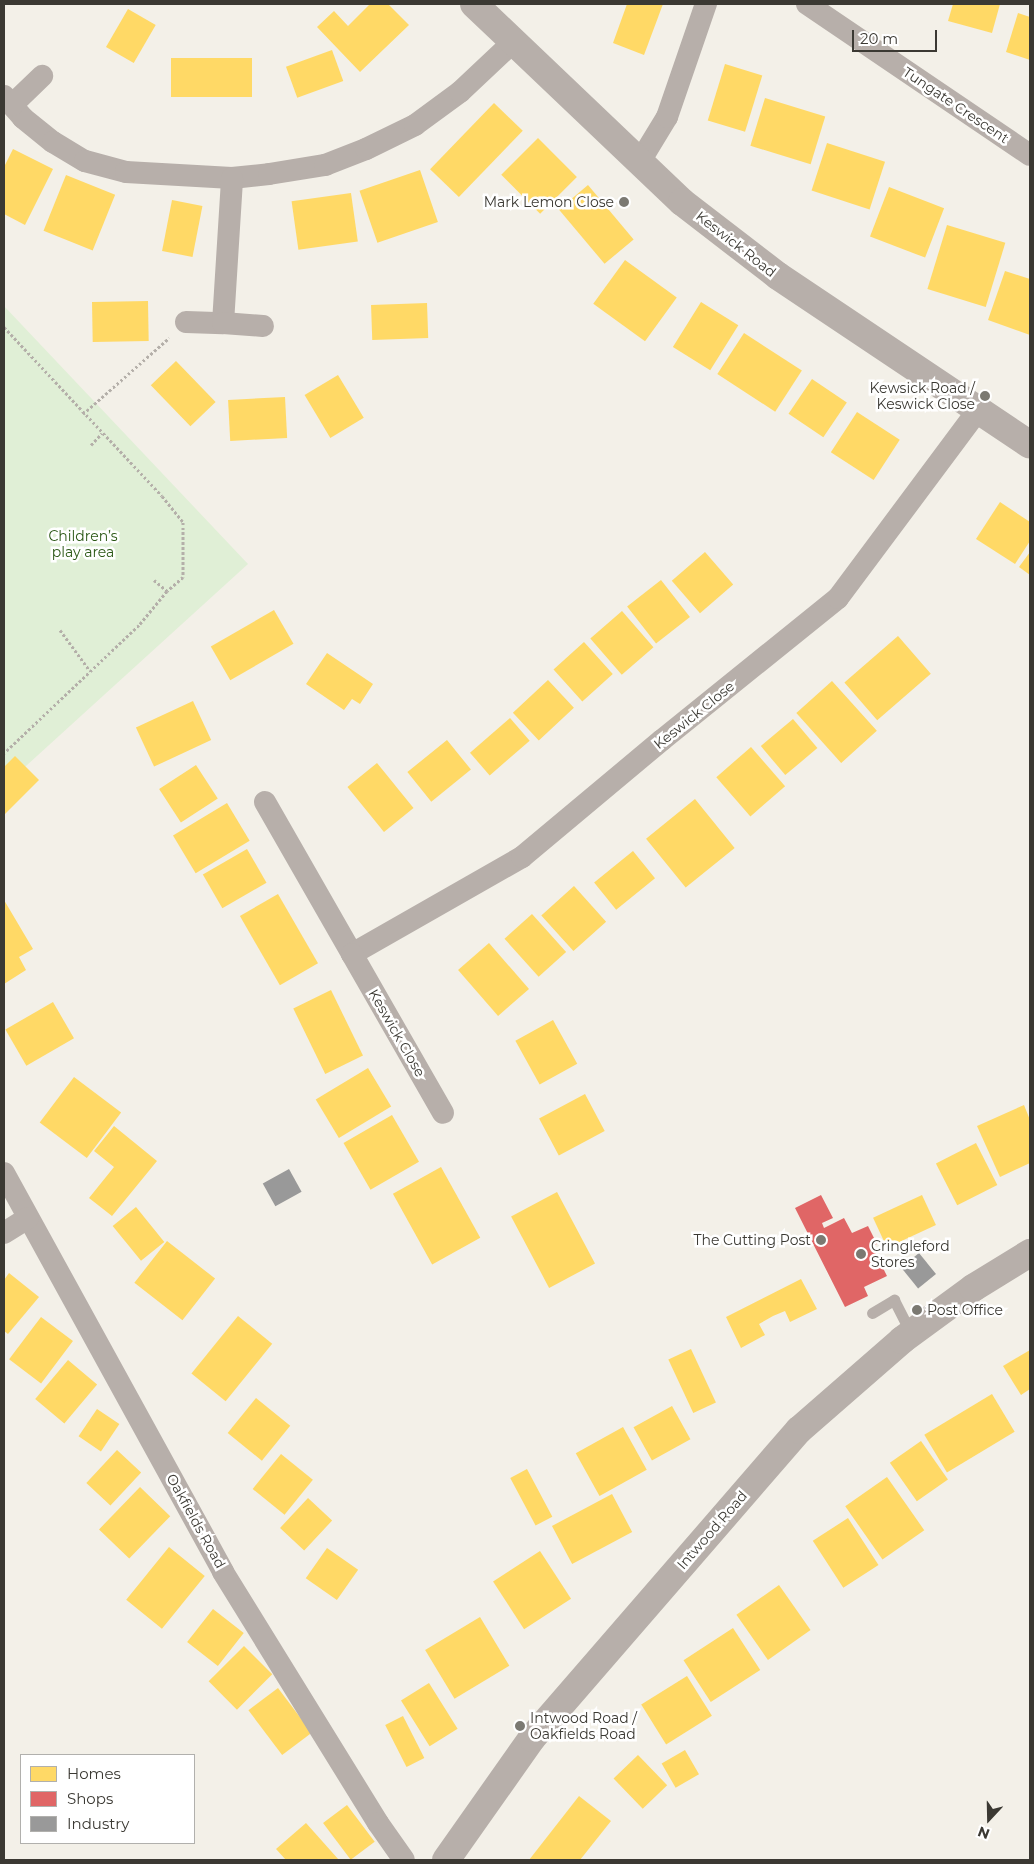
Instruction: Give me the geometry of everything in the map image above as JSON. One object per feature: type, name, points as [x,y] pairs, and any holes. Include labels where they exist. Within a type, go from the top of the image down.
[{"type":"street","name":"Keswick Road","points":[[474,4],[682,202],[778,276],[1030,445]]},
{"type":"street","points":[[639,163],[667,117],[706,4]]},
{"type":"street","name":"Tungate Crescent","points":[[807,4],[1030,155]]},
{"type":"street","points":[[42,76],[8,101],[52,142],[86,162],[126,172],[232,178],[325,165],[399,133],[415,125],[460,92],[513,42]]},
{"type":"street","points":[[223,323],[232,178]]},
{"type":"street","points":[[186,322],[263,326]]},
{"type":"street","name":"Keswick Close","points":[[352,954],[522,857],[662,740],[838,598],[978,410]]},
{"type":"street","name":"Keswick Close","points":[[265,802],[443,1113]]},
{"type":"street","name":"Oakfields Road","points":[[4,1172],[223,1572],[378,1823],[404,1860]]},
{"type":"street","points":[[4,1233],[28,1218]]},
{"type":"street","name":"Intwood Road","points":[[446,1860],[532,1738],[792,1438],[847,1386],[911,1333],[973,1288],[1030,1253]]},
{"type":"lane","points":[[872,1313],[894,1300],[911,1333]]},
{"type":"path","points":[[83,414],[186,322]]},
{"type":"path","points":[[4,327],[83,414],[162,496],[182,522],[183,577],[167,591],[139,625],[4,753]]},
{"type":"path","points":[[91,444],[102,433]]},
{"type":"path","points":[[154,580],[167,591]]},
{"type":"path","points":[[60,630],[90,670]]},
{"type":"green space","name":"Children’s play area","points":[[4,306],[248,564],[4,786]]},
{"type":"building: Homes","points":[[370,4],[388,4],[409,25],[360,72],[317,27],[334,11],[348,26]]},
{"type":"building: Homes","points":[[627,4],[663,4],[644,55],[613,43]]},
{"type":"building: Homes","points":[[953,4],[1000,4],[992,33],[948,21]]},
{"type":"building: Homes","points":[[128,9],[156,25],[134,63],[106,47]]},
{"type":"building: Homes","points":[[1018,13],[1030,17],[1030,60],[1006,52]]},
{"type":"building: Homes","points":[[332,50],[343,81],[297,98],[286,67]]},
{"type":"building: Homes","points":[[171,58],[252,58],[252,97],[171,97]]},
{"type":"building: Homes","points":[[725,64],[762,75],[745,132],[708,120]]},
{"type":"building: Homes","points":[[765,98],[825,116],[811,164],[750,146]]},
{"type":"building: Homes","points":[[494,103],[523,131],[459,197],[430,169]]},
{"type":"building: Homes","points":[[538,138],[577,177],[540,214],[501,175]]},
{"type":"building: Homes","points":[[827,143],[885,162],[870,209],[812,191]]},
{"type":"building: Homes","points":[[13,149],[53,169],[25,225],[4,214],[4,167]]},
{"type":"building: Homes","points":[[420,170],[438,222],[377,243],[359,191]]},
{"type":"building: Homes","points":[[66,175],[115,195],[93,250],[44,231]]},
{"type":"building: Homes","points":[[588,185],[634,239],[605,264],[559,209]]},
{"type":"building: Homes","points":[[889,187],[944,208],[925,258],[870,236]]},
{"type":"building: Homes","points":[[351,193],[358,242],[298,250],[292,201]]},
{"type":"building: Homes","points":[[172,200],[202,206],[193,257],[162,251]]},
{"type":"building: Homes","points":[[947,225],[1005,243],[986,307],[927,289]]},
{"type":"building: Homes","points":[[625,260],[677,298],[645,341],[593,304]]},
{"type":"building: Homes","points":[[1005,271],[1030,279],[1030,335],[988,320]]},
{"type":"building: Homes","points":[[148,301],[149,341],[93,342],[92,302]]},
{"type":"building: Homes","points":[[701,302],[738,325],[710,370],[673,347]]},
{"type":"building: Homes","points":[[427,303],[428,338],[372,340],[371,305]]},
{"type":"building: Homes","points":[[744,333],[802,371],[775,412],[717,374]]},
{"type":"building: Homes","points":[[176,361],[216,402],[190,426],[151,385]]},
{"type":"building: Homes","points":[[338,375],[364,418],[330,438],[305,395]]},
{"type":"building: Homes","points":[[812,379],[847,402],[823,437],[789,414]]},
{"type":"building: Homes","points":[[285,397],[287,438],[230,441],[228,400]]},
{"type":"building: Homes","points":[[857,412],[900,440],[874,480],[831,452]]},
{"type":"building: Homes","points":[[1000,502],[1030,522],[1030,541],[1015,564],[976,539]]},
{"type":"building: Homes","points":[[705,552],[733,584],[700,613],[672,581]]},
{"type":"building: Homes","points":[[1030,552],[1030,575],[1019,567]]},
{"type":"building: Homes","points":[[661,580],[690,617],[656,644],[627,606]]},
{"type":"building: Homes","points":[[274,610],[294,644],[230,680],[211,646]]},
{"type":"building: Homes","points":[[622,611],[653,647],[622,675],[590,639]]},
{"type":"building: Homes","points":[[898,636],[931,674],[877,720],[844,683]]},
{"type":"building: Homes","points":[[584,642],[613,674],[582,701],[554,669]]},
{"type":"building: Homes","points":[[327,653],[373,684],[360,704],[352,699],[344,710],[306,684]]},
{"type":"building: Homes","points":[[548,680],[574,708],[539,741],[513,713]]},
{"type":"building: Homes","points":[[832,681],[877,731],[841,763],[796,713]]},
{"type":"building: Homes","points":[[193,701],[211,740],[154,767],[136,728]]},
{"type":"building: Homes","points":[[510,718],[530,741],[490,775],[470,753]]},
{"type":"building: Homes","points":[[793,719],[817,748],[785,775],[761,746]]},
{"type":"building: Homes","points":[[447,740],[471,770],[431,802],[407,772]]},
{"type":"building: Homes","points":[[751,747],[785,786],[750,816],[716,777]]},
{"type":"building: Homes","points":[[15,756],[39,780],[4,815],[4,767]]},
{"type":"building: Homes","points":[[377,763],[414,808],[384,832],[347,787]]},
{"type":"building: Homes","points":[[196,765],[218,799],[181,823],[159,789]]},
{"type":"building: Homes","points":[[695,799],[735,848],[686,888],[646,839]]},
{"type":"building: Homes","points":[[227,803],[250,841],[196,873],[173,835]]},
{"type":"building: Homes","points":[[247,849],[266,883],[222,908],[203,874]]},
{"type":"building: Homes","points":[[633,851],[655,878],[616,910],[594,882]]},
{"type":"building: Homes","points":[[574,886],[606,922],[573,951],[541,915]]},
{"type":"building: Homes","points":[[278,894],[318,963],[280,985],[240,916]]},
{"type":"building: Homes","points":[[4,900],[33,949],[19,957],[26,970],[4,984]]},
{"type":"building: Homes","points":[[532,914],[566,952],[539,977],[505,939]]},
{"type":"building: Homes","points":[[489,943],[529,989],[498,1016],[458,970]]},
{"type":"building: Homes","points":[[331,990],[363,1056],[325,1074],[293,1008]]},
{"type":"building: Homes","points":[[53,1002],[74,1038],[26,1066],[5,1030]]},
{"type":"building: Homes","points":[[553,1020],[577,1064],[540,1085],[515,1041]]},
{"type":"building: Homes","points":[[368,1068],[391,1107],[339,1138],[316,1099]]},
{"type":"building: Homes","points":[[74,1077],[121,1113],[87,1158],[40,1123]]},
{"type":"building: Homes","points":[[585,1094],[605,1131],[559,1155],[539,1118]]},
{"type":"building: Homes","points":[[1024,1105],[1030,1120],[1030,1163],[1000,1177],[977,1126]]},
{"type":"building: Homes","points":[[392,1115],[419,1162],[371,1190],[344,1143]]},
{"type":"building: Homes","points":[[114,1126],[157,1161],[112,1216],[89,1198],[114,1167],[94,1151]]},
{"type":"building: Homes","points":[[976,1143],[997,1185],[957,1205],[936,1163]]},
{"type":"building: Homes","points":[[441,1167],[480,1238],[432,1265],[393,1194]]},
{"type":"building: Homes","points":[[557,1192],[595,1264],[549,1288],[511,1216]]},
{"type":"building: Homes","points":[[922,1195],[936,1225],[887,1248],[873,1218]]},
{"type":"building: Homes","points":[[136,1207],[164,1242],[141,1261],[113,1226]]},
{"type":"building: Homes","points":[[167,1241],[215,1279],[182,1320],[134,1283]]},
{"type":"building: Homes","points":[[9,1273],[39,1297],[8,1334],[4,1331],[4,1280]]},
{"type":"building: Homes","points":[[801,1279],[817,1309],[790,1322],[785,1311],[773,1316],[759,1324],[765,1335],[741,1348],[726,1317]]},
{"type":"building: Homes","points":[[238,1316],[272,1344],[226,1401],[191,1374]]},
{"type":"building: Homes","points":[[41,1317],[73,1341],[41,1383],[9,1359]]},
{"type":"building: Homes","points":[[691,1349],[716,1402],[693,1413],[668,1360]]},
{"type":"building: Homes","points":[[1030,1350],[1030,1389],[1021,1395],[1003,1366]]},
{"type":"building: Homes","points":[[68,1360],[97,1384],[64,1423],[35,1399]]},
{"type":"building: Homes","points":[[992,1394],[1015,1432],[947,1472],[924,1435]]},
{"type":"building: Homes","points":[[256,1398],[290,1426],[262,1461],[228,1433]]},
{"type":"building: Homes","points":[[672,1406],[690,1439],[652,1461],[634,1427]]},
{"type":"building: Homes","points":[[97,1409],[119,1424],[101,1451],[79,1436]]},
{"type":"building: Homes","points":[[623,1427],[647,1470],[600,1496],[576,1453]]},
{"type":"building: Homes","points":[[921,1441],[948,1480],[917,1501],[890,1463]]},
{"type":"building: Homes","points":[[117,1450],[141,1473],[110,1505],[86,1483]]},
{"type":"building: Homes","points":[[281,1454],[313,1480],[285,1515],[253,1489]]},
{"type":"building: Homes","points":[[527,1469],[552,1517],[536,1526],[510,1478]]},
{"type":"building: Homes","points":[[887,1477],[924,1530],[883,1559],[845,1506]]},
{"type":"building: Homes","points":[[140,1487],[170,1516],[129,1559],[99,1529]]},
{"type":"building: Homes","points":[[612,1494],[632,1532],[572,1564],[552,1526]]},
{"type":"building: Homes","points":[[308,1498],[332,1521],[304,1550],[280,1528]]},
{"type":"building: Homes","points":[[848,1518],[878,1565],[843,1588],[813,1541]]},
{"type":"building: Homes","points":[[169,1547],[205,1576],[162,1629],[126,1600]]},
{"type":"building: Homes","points":[[327,1548],[358,1570],[337,1600],[306,1578]]},
{"type":"building: Homes","points":[[540,1551],[571,1599],[524,1629],[493,1581]]},
{"type":"building: Homes","points":[[779,1585],[811,1630],[768,1660],[736,1615]]},
{"type":"building: Homes","points":[[213,1609],[244,1633],[218,1666],[187,1642]]},
{"type":"building: Homes","points":[[480,1617],[509,1666],[454,1699],[425,1650]]},
{"type":"building: Homes","points":[[733,1628],[760,1670],[711,1702],[684,1660]]},
{"type":"building: Homes","points":[[244,1646],[272,1674],[237,1710],[209,1681]]},
{"type":"building: Homes","points":[[687,1676],[712,1716],[666,1744],[641,1705]]},
{"type":"building: Homes","points":[[429,1683],[458,1729],[430,1746],[401,1700]]},
{"type":"building: Homes","points":[[278,1688],[312,1733],[282,1755],[248,1710]]},
{"type":"building: Homes","points":[[403,1716],[424,1758],[407,1767],[385,1725]]},
{"type":"building: Homes","points":[[685,1750],[699,1774],[676,1788],[662,1764]]},
{"type":"building: Homes","points":[[638,1755],[667,1785],[643,1809],[614,1779]]},
{"type":"building: Homes","points":[[579,1796],[611,1821],[580,1860],[529,1860]]},
{"type":"building: Homes","points":[[347,1805],[375,1842],[351,1860],[323,1823]]},
{"type":"building: Homes","points":[[306,1823],[339,1860],[286,1860],[276,1849]]},
{"type":"building: Shops","points":[[821,1195],[833,1218],[822,1223],[824,1228],[844,1218],[852,1233],[868,1226],[877,1244],[872,1246],[887,1276],[864,1287],[868,1296],[845,1307],[795,1208]]},
{"type":"building: Industry","points":[[289,1169],[302,1192],[275,1206],[263,1184]]},
{"type":"building: Industry","points":[[919,1253],[936,1274],[918,1288],[901,1267]]},
{"type":"place","name":"Mark Lemon Close","points":[[624,202]]},
{"type":"place","name":"Kewsick Road / Keswick Close","points":[[985,396]]},
{"type":"place","name":"The Cutting Post","points":[[821,1240]]},
{"type":"place","name":"Cringleford Stores","points":[[861,1254]]},
{"type":"place","name":"Post Office","points":[[917,1310]]},
{"type":"place","name":"Intwood Road / Oakfields Road","points":[[520,1726]]}]
